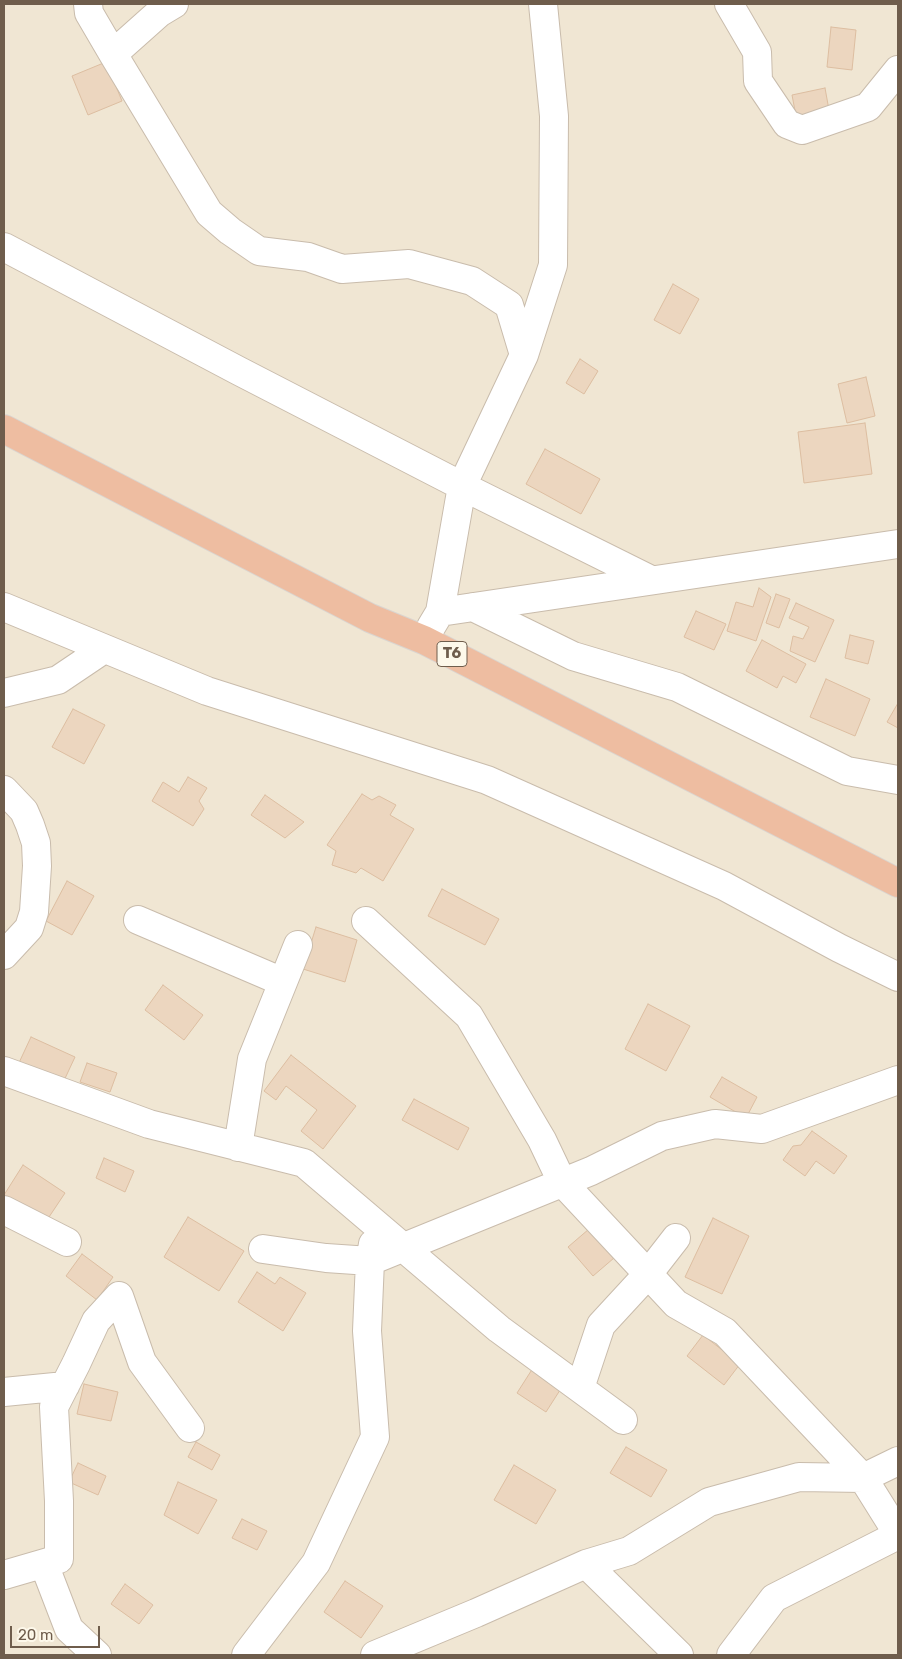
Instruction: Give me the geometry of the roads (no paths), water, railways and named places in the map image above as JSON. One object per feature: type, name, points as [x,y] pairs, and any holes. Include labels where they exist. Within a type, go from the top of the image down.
[{"type":"highway","name":"T6","points":[[4,429],[370,618],[424,640],[898,883]]},
{"type":"street","points":[[88,4],[89,13],[209,213],[230,231],[259,251],[308,257],[342,269],[409,264],[472,281],[509,305],[524,355]]},
{"type":"street","points":[[113,54],[159,13],[174,4]]},
{"type":"street","points":[[424,640],[440,612],[462,486],[524,355],[553,265],[554,116],[543,4]]},
{"type":"street","points":[[729,4],[757,52],[758,81],[787,124],[802,130],[868,107],[898,70]]},
{"type":"street","points":[[4,247],[462,486],[652,580]]},
{"type":"street","points":[[440,612],[898,544]]},
{"type":"street","points":[[4,607],[207,691],[488,780],[724,886],[839,948],[898,977]]},
{"type":"street","points":[[473,607],[573,656],[677,687],[847,771],[898,780]]},
{"type":"street","points":[[4,692],[58,680],[104,649]]},
{"type":"street","points":[[4,790],[24,811],[36,843],[37,866],[34,912],[29,928],[4,955]]},
{"type":"street","points":[[138,920],[283,982]]},
{"type":"street","points":[[366,921],[469,1016],[542,1140],[562,1182],[676,1304],[725,1332],[863,1478],[898,1534],[774,1598],[731,1655]]},
{"type":"street","points":[[238,1147],[252,1059],[298,945]]},
{"type":"street","points":[[4,1071],[150,1124],[304,1163],[499,1329],[623,1420]]},
{"type":"street","points":[[263,1249],[326,1258],[370,1261],[591,1170],[662,1136],[715,1124],[762,1128],[898,1080]]},
{"type":"street","points":[[4,1210],[67,1242]]},
{"type":"street","points":[[246,1655],[316,1562],[375,1437],[367,1331],[370,1261],[376,1224]]},
{"type":"street","points":[[580,1388],[601,1325],[648,1274],[676,1238]]},
{"type":"street","points":[[4,1575],[59,1560],[60,1500],[54,1407],[96,1322],[119,1296],[142,1362],[190,1428]]},
{"type":"street","points":[[4,1392],[65,1386]]},
{"type":"street","points":[[375,1655],[586,1564],[629,1551],[709,1502],[799,1477],[863,1478],[898,1461]]},
{"type":"street","points":[[44,1564],[69,1629],[97,1655]]},
{"type":"street","points":[[586,1564],[680,1655]]}]
